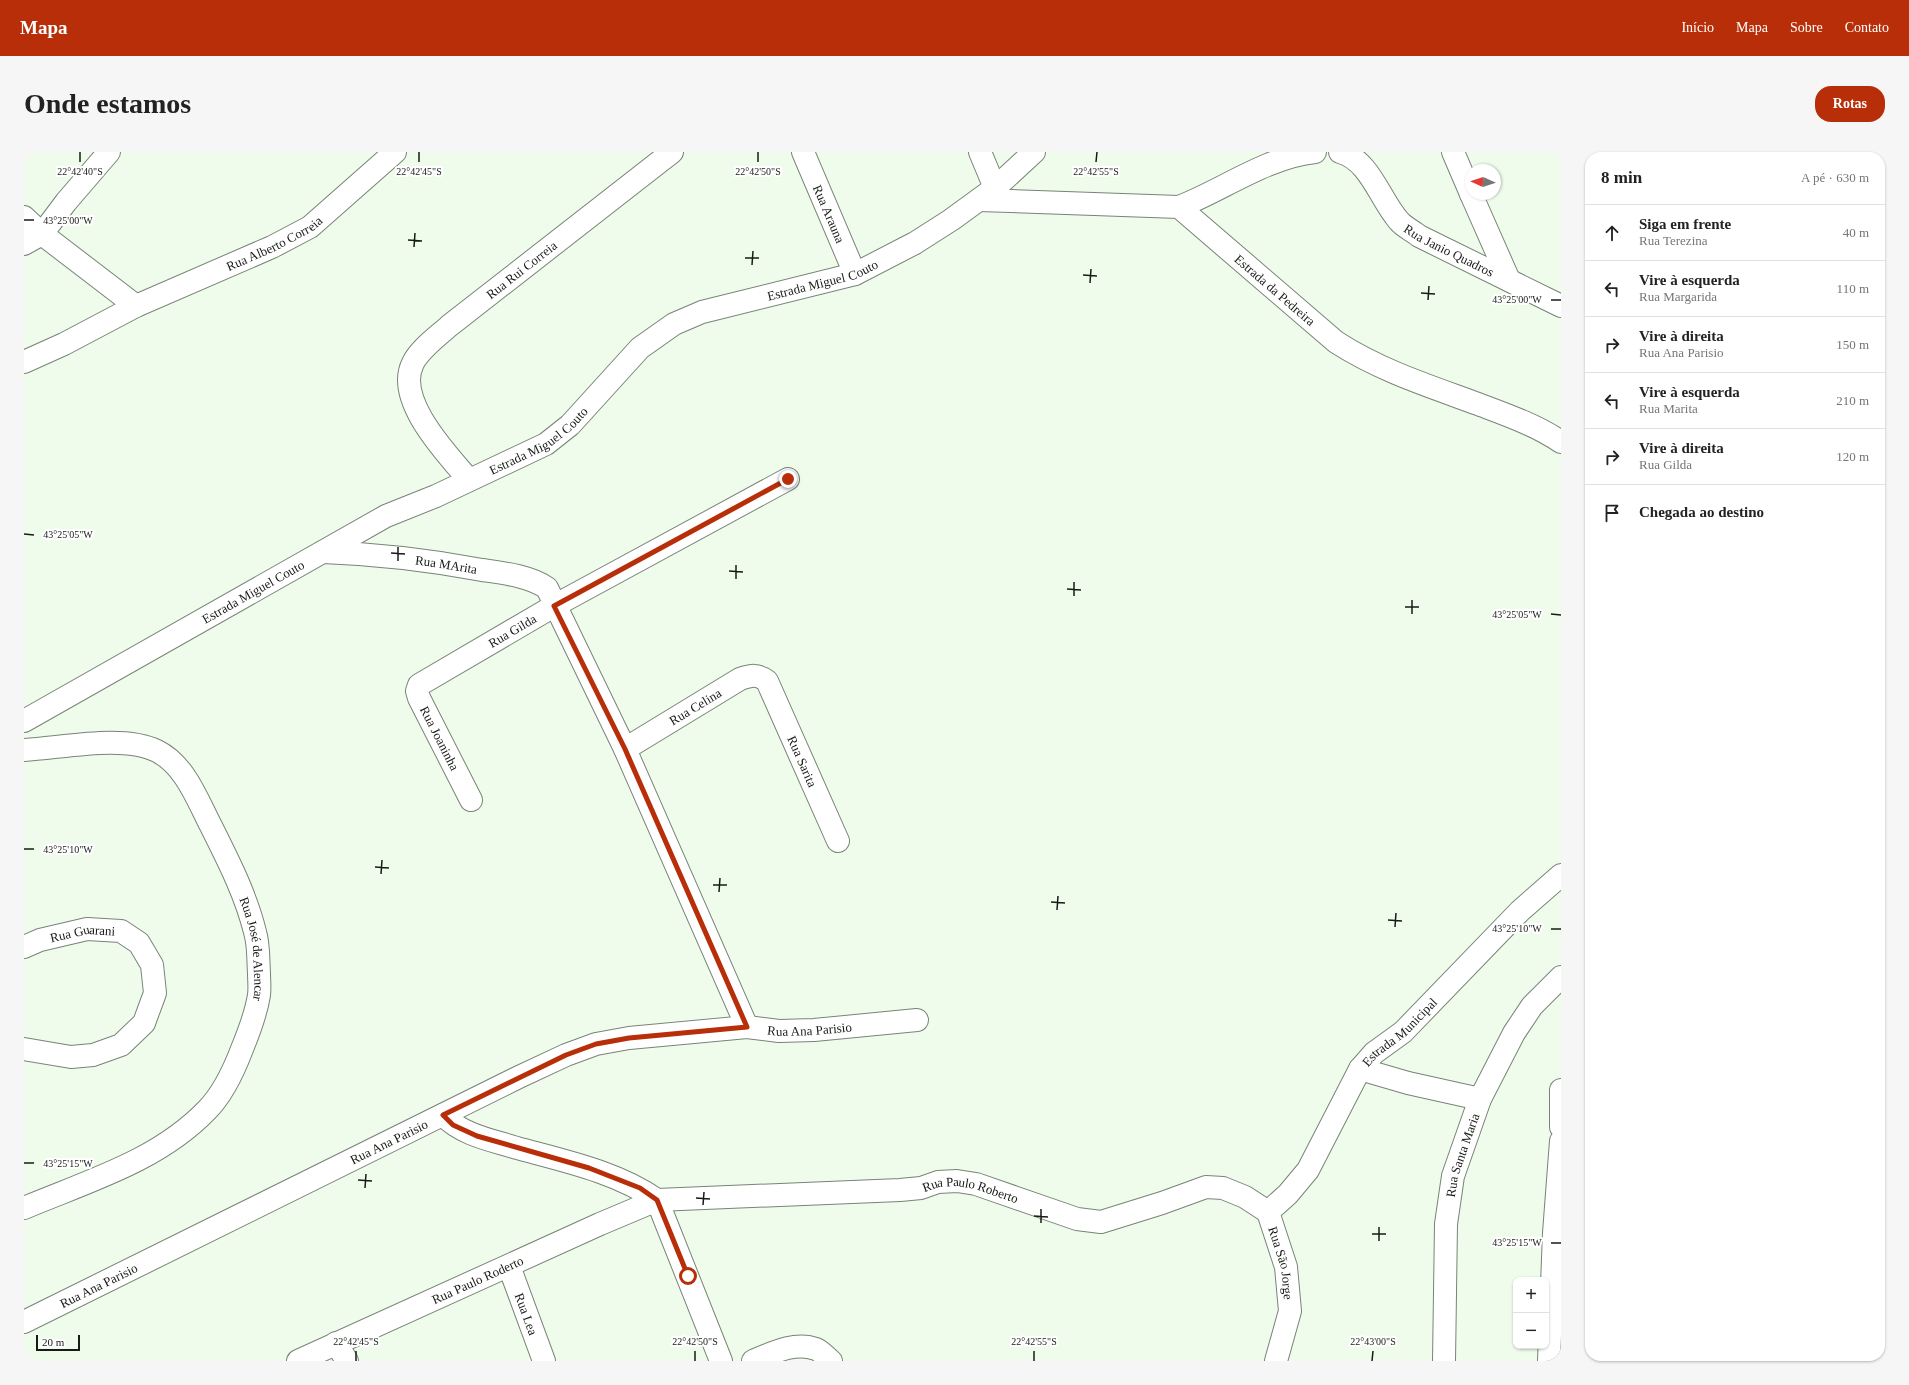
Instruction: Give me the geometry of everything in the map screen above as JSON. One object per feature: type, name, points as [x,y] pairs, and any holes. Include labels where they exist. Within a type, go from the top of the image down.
[{"type":"street","points":[[33,239],[109,152]]},
{"type":"street","name":"Rua Alberto Correia","points":[[24,362],[64,344],[136,306],[272,247],[310,226],[395,152]]},
{"type":"street","name":"Rua Rui Correia","points":[[469,480],[437,442],[416,408],[410,394],[409,380],[412,365],[417,356],[449,326],[672,152]]},
{"type":"street","name":"Rua Arauna","points":[[803,152],[855,274]]},
{"type":"street","points":[[980,152],[987,194],[1179,207],[1201,198],[1253,172],[1279,162],[1315,152]]},
{"type":"street","name":"Estrada Miguel Couto","points":[[24,721],[386,516],[436,496],[546,444],[570,425],[640,348],[674,324],[702,312],[855,274],[915,243],[987,194],[1034,152]]},
{"type":"street","name":"Rua Janio Quadros","points":[[1340,152],[1348,154],[1362,166],[1400,221],[1419,236],[1561,306]]},
{"type":"street","points":[[1453,152],[1465,180]]},
{"type":"street","points":[[1474,200],[1509,280]]},
{"type":"street","name":"Estrada da Pedreira","points":[[1179,207],[1336,342],[1359,357],[1387,371],[1516,418],[1546,432],[1561,442]]},
{"type":"street","points":[[24,217],[33,239],[136,306]]},
{"type":"street","name":"Rua Gilda","points":[[427,679],[463,660],[554,606],[788,479]]},
{"type":"street","name":"Rua MArita","points":[[323,552],[371,554],[442,563],[524,579],[547,588],[554,606]]},
{"type":"street","points":[[554,606],[625,749],[747,1027]]},
{"type":"street","name":"Rua Celina","points":[[625,749],[740,679],[753,675],[760,676],[767,681]]},
{"type":"street","name":"Rua Joaninha","points":[[427,679],[417,687],[419,698],[471,800]]},
{"type":"street","name":"Rua Sarita","points":[[767,681],[838,841]]},
{"type":"street","name":"Rua José de Alencar","points":[[24,750],[111,742],[144,747],[156,751],[171,760],[185,777],[236,875],[255,932],[258,954],[259,994],[250,1030],[240,1055],[229,1077],[208,1109],[174,1139],[142,1159],[24,1208]]},
{"type":"street","name":"Estrada Municipal","points":[[1268,1212],[1288,1194],[1308,1170],[1360,1069],[1374,1053],[1403,1032],[1418,1018],[1520,911],[1561,875]]},
{"type":"street","name":"Rua Guarani","points":[[24,947],[40,940],[87,928],[121,931],[139,942],[152,965],[155,993],[144,1023],[121,1045],[94,1055],[71,1057],[24,1050]]},
{"type":"street","name":"Rua Santa Maria","points":[[1444,1361],[1446,1224],[1453,1176],[1480,1099],[1514,1033],[1532,1006],[1561,977]]},
{"type":"street","name":"Rua Ana Parisio","points":[[24,1322],[566,1055],[596,1044],[629,1038],[747,1027],[779,1031],[814,1030],[917,1020]]},
{"type":"street","points":[[1360,1069],[1408,1083],[1480,1099]]},
{"type":"street","points":[[1561,1097],[1561,1127]]},
{"type":"street","points":[[443,1115],[453,1125],[477,1136],[589,1168],[640,1188],[657,1200],[721,1361]]},
{"type":"street","points":[[1549,1361],[1554,1233],[1561,1141]]},
{"type":"street","name":"Rua Paulo Roberto","points":[[657,1200],[900,1190],[921,1188],[938,1182],[957,1180],[976,1184],[1077,1219],[1101,1222],[1162,1203],[1206,1187],[1223,1188],[1245,1197],[1268,1212]]},
{"type":"street","name":"Rua Paulo Roderto","points":[[298,1361],[341,1352],[509,1266],[600,1224],[657,1200]]},
{"type":"street","name":"Rua São Jorge","points":[[1268,1212],[1286,1267],[1290,1311],[1276,1361]]},
{"type":"street","name":"Rua Lea","points":[[509,1266],[544,1361]]},
{"type":"street","points":[[753,1361],[783,1350],[803,1346],[818,1350],[831,1361]]},
{"type":"route","points":[[688,1276],[657,1200],[640,1188],[589,1168],[477,1136],[453,1125],[443,1115],[519,1076],[566,1055],[596,1044],[629,1038],[747,1027],[625,749],[554,606],[788,479]]}]
